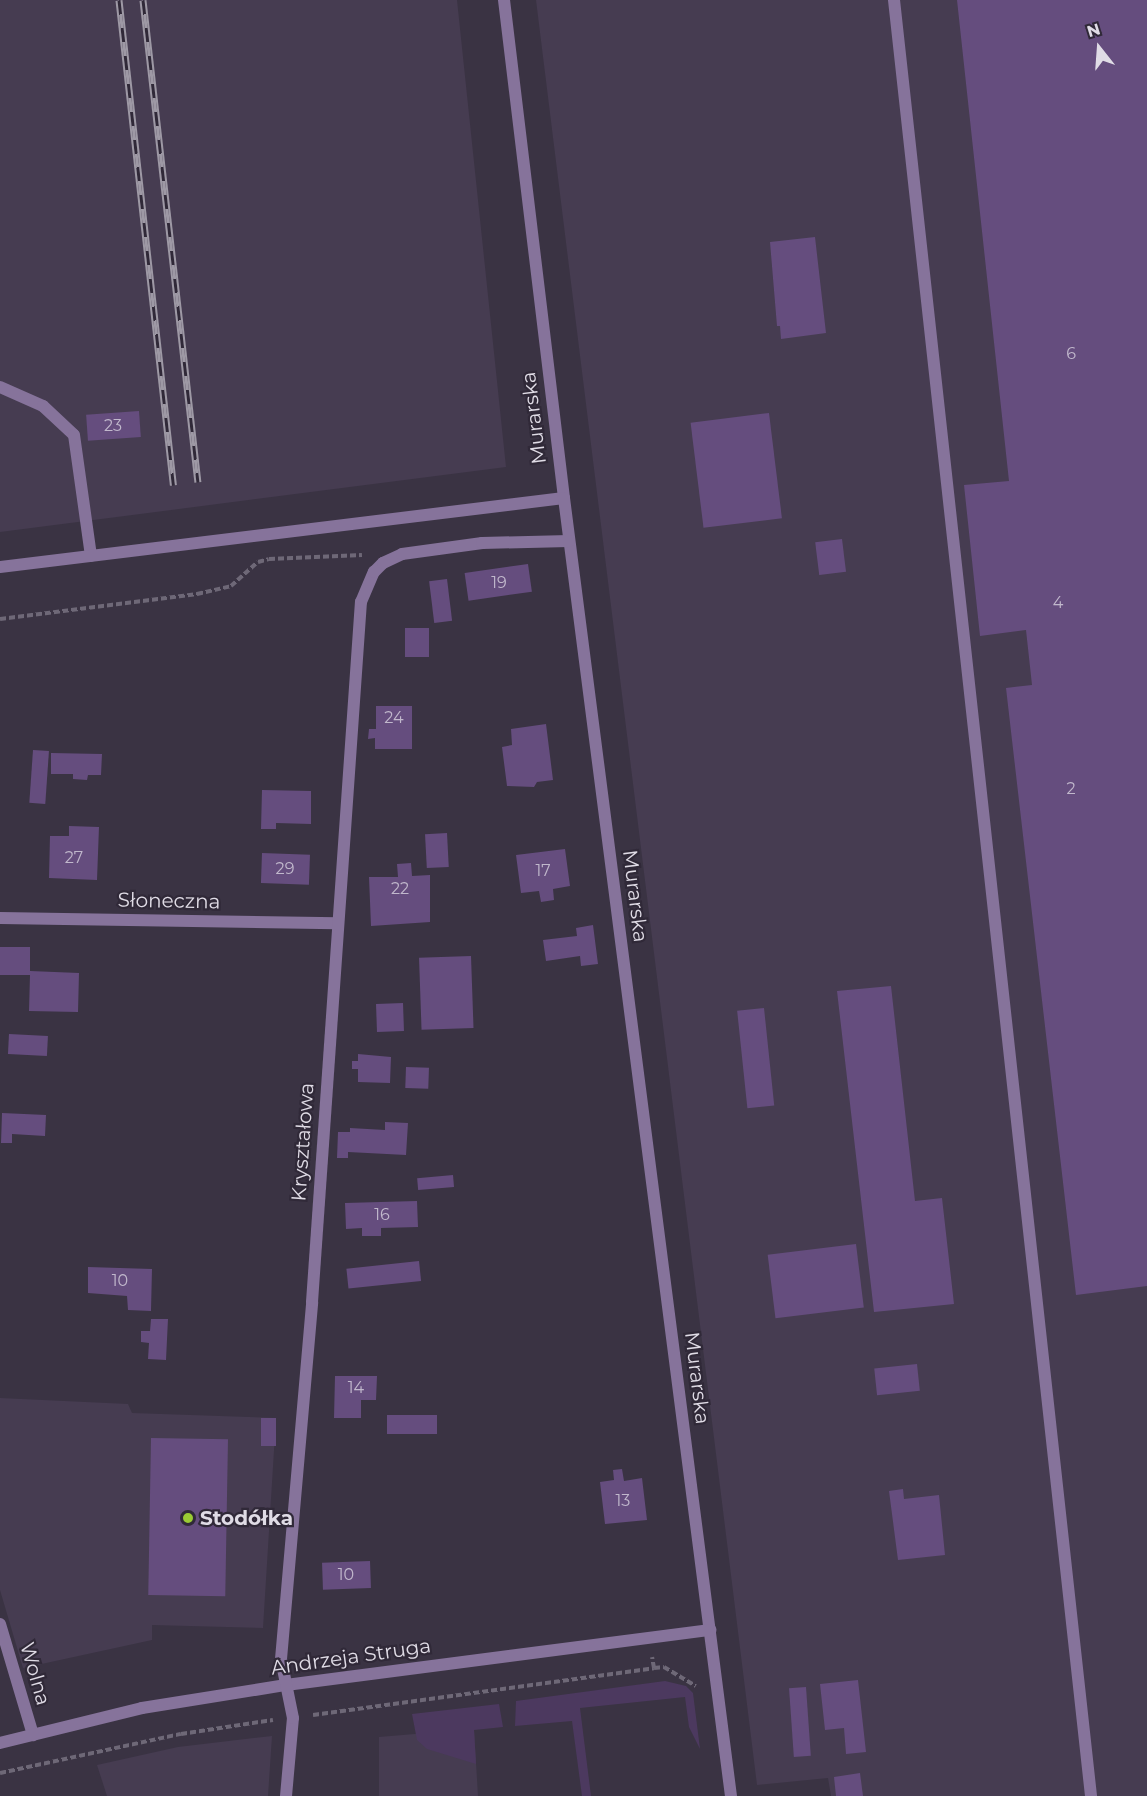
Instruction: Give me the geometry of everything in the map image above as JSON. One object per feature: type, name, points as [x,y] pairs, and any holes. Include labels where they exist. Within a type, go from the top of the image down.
[{"type":"street","name":"Murarska","points":[[504,0],[569,541],[731,1796]]},
{"type":"street","points":[[894,0],[1091,1796]]},
{"type":"street","points":[[0,387],[43,406],[74,435],[91,556]]},
{"type":"street","points":[[0,567],[564,498]]},
{"type":"street","points":[[402,554],[482,543],[569,541]]},
{"type":"street","name":"Kryształowa","points":[[286,1796],[293,1718],[281,1659],[312,1302],[360,602],[374,572],[392,557],[402,554]]},
{"type":"street","name":"Słoneczna","points":[[0,918],[337,923]]},
{"type":"street","name":"Wolna","points":[[0,1624],[33,1735]]},
{"type":"street","name":"Andrzeja Struga","points":[[0,1743],[142,1708],[286,1685],[710,1630]]},
{"type":"path","points":[[0,619],[197,594],[231,586],[258,562],[269,559],[402,554]]},
{"type":"path","points":[[649,1637],[654,1668]]},
{"type":"path","points":[[0,1773],[181,1734],[654,1668],[664,1667],[689,1685],[718,1692]]},
{"type":"shaded area","points":[[0,0],[457,0],[506,467],[0,532]]},
{"type":"shaded area","points":[[536,0],[1147,0],[1147,1796],[831,1796],[828,1778],[757,1785]]},
{"type":"shaded area","points":[[0,1398],[128,1404],[132,1413],[276,1418],[263,1628],[152,1625],[152,1640],[23,1668],[0,1590]]},
{"type":"shaded area","points":[[665,1681],[686,1686],[693,1693],[700,1749],[689,1727],[685,1697],[580,1708],[591,1796],[582,1796],[572,1721],[515,1726],[516,1701]]},
{"type":"shaded area","points":[[499,1704],[503,1727],[474,1730],[476,1764],[427,1749],[417,1740],[412,1714]]},
{"type":"shaded area","points":[[474,1729],[478,1796],[379,1796],[379,1737]]},
{"type":"shaded area","points":[[272,1736],[268,1796],[107,1796],[97,1765],[178,1747]]},
{"type":"building","points":[[957,0],[1147,0],[1147,1286],[1076,1295],[1006,688],[1032,685],[1026,630],[980,636],[964,485],[1009,481]]},
{"type":"building","points":[[815,237],[826,333],[781,339],[780,326],[777,326],[770,242]]},
{"type":"building","points":[[139,411],[141,437],[88,441],[86,415]]},
{"type":"building","points":[[769,413],[782,518],[704,528],[691,423]]},
{"type":"building","points":[[842,539],[846,572],[819,575],[815,542]]},
{"type":"building","points":[[528,564],[532,592],[469,601],[465,573]]},
{"type":"building","points":[[447,579],[452,621],[434,623],[429,581]]},
{"type":"building","points":[[405,628],[429,628],[429,657],[405,657]]},
{"type":"building","points":[[376,706],[412,706],[412,749],[375,749],[375,738],[368,739],[369,729],[376,729]]},
{"type":"building","points":[[546,724],[553,780],[537,782],[534,787],[507,786],[502,747],[512,745],[511,729]]},
{"type":"building","points":[[33,750],[49,751],[45,804],[29,803]]},
{"type":"building","points":[[51,753],[102,754],[101,775],[88,775],[87,780],[73,779],[73,774],[51,774]]},
{"type":"building","points":[[262,790],[311,791],[311,824],[276,823],[276,829],[261,829]]},
{"type":"building","points":[[69,826],[99,827],[97,880],[49,878],[50,836],[69,836]]},
{"type":"building","points":[[447,833],[449,867],[427,868],[425,834]]},
{"type":"building","points":[[565,849],[570,886],[553,889],[554,900],[541,902],[539,891],[521,893],[516,855]]},
{"type":"building","points":[[262,853],[310,855],[309,885],[261,883]]},
{"type":"building","points":[[411,863],[412,876],[430,875],[430,922],[371,926],[369,877],[398,877],[397,864]]},
{"type":"building","points":[[593,925],[598,964],[581,966],[580,956],[546,961],[543,940],[577,936],[576,928]]},
{"type":"building","points":[[0,947],[30,947],[30,971],[79,973],[78,1012],[29,1011],[30,975],[0,975]]},
{"type":"building","points":[[471,956],[474,1028],[422,1030],[419,958]]},
{"type":"building","points":[[891,986],[915,1201],[942,1198],[954,1304],[874,1312],[837,991]]},
{"type":"building","points":[[403,1003],[404,1031],[377,1032],[376,1004]]},
{"type":"building","points":[[764,1008],[774,1105],[747,1108],[737,1011]]},
{"type":"building","points":[[9,1034],[48,1036],[47,1056],[8,1054]]},
{"type":"building","points":[[358,1054],[391,1057],[390,1083],[358,1082],[358,1069],[352,1069],[352,1061],[358,1061]]},
{"type":"building","points":[[406,1067],[429,1068],[428,1089],[405,1088]]},
{"type":"building","points":[[2,1113],[46,1115],[45,1136],[12,1134],[12,1143],[1,1143]]},
{"type":"building","points":[[385,1122],[408,1123],[406,1155],[348,1152],[348,1158],[337,1158],[338,1132],[350,1132],[350,1128],[385,1130]]},
{"type":"building","points":[[453,1175],[454,1187],[418,1190],[417,1178]]},
{"type":"building","points":[[417,1201],[418,1227],[381,1228],[381,1236],[362,1236],[362,1228],[346,1229],[345,1203]]},
{"type":"building","points":[[856,1244],[864,1308],[775,1318],[768,1255]]},
{"type":"building","points":[[419,1261],[421,1281],[348,1289],[346,1269]]},
{"type":"building","points":[[88,1267],[152,1269],[151,1311],[128,1310],[127,1296],[88,1293]]},
{"type":"building","points":[[151,1319],[168,1319],[166,1360],[148,1359],[149,1343],[141,1342],[141,1331],[150,1331]]},
{"type":"building","points":[[917,1364],[920,1391],[877,1395],[874,1368]]},
{"type":"building","points":[[335,1376],[377,1376],[376,1400],[361,1400],[361,1418],[334,1418]]},
{"type":"building","points":[[387,1415],[437,1415],[437,1434],[387,1434]]},
{"type":"building","points":[[261,1418],[276,1418],[276,1446],[261,1446]]},
{"type":"building","name":"Stodółka","points":[[151,1438],[228,1439],[225,1596],[148,1595]]},
{"type":"building","points":[[622,1469],[624,1481],[642,1478],[647,1520],[605,1524],[600,1482],[614,1480],[613,1470]]},
{"type":"building","points":[[903,1489],[904,1499],[939,1495],[945,1555],[898,1560],[889,1491]]},
{"type":"building","points":[[370,1561],[371,1588],[323,1590],[322,1563]]},
{"type":"building","points":[[858,1680],[866,1752],[846,1754],[844,1728],[825,1730],[820,1684]]},
{"type":"building","points":[[806,1687],[811,1756],[794,1757],[789,1688]]},
{"type":"building","points":[[860,1773],[863,1796],[836,1796],[834,1777]]},
{"type":"railway","points":[[119,0],[173,485]]},
{"type":"railway","points":[[143,0],[198,482]]},
{"type":"place","name":"Stodółka","points":[[188,1518]]}]
